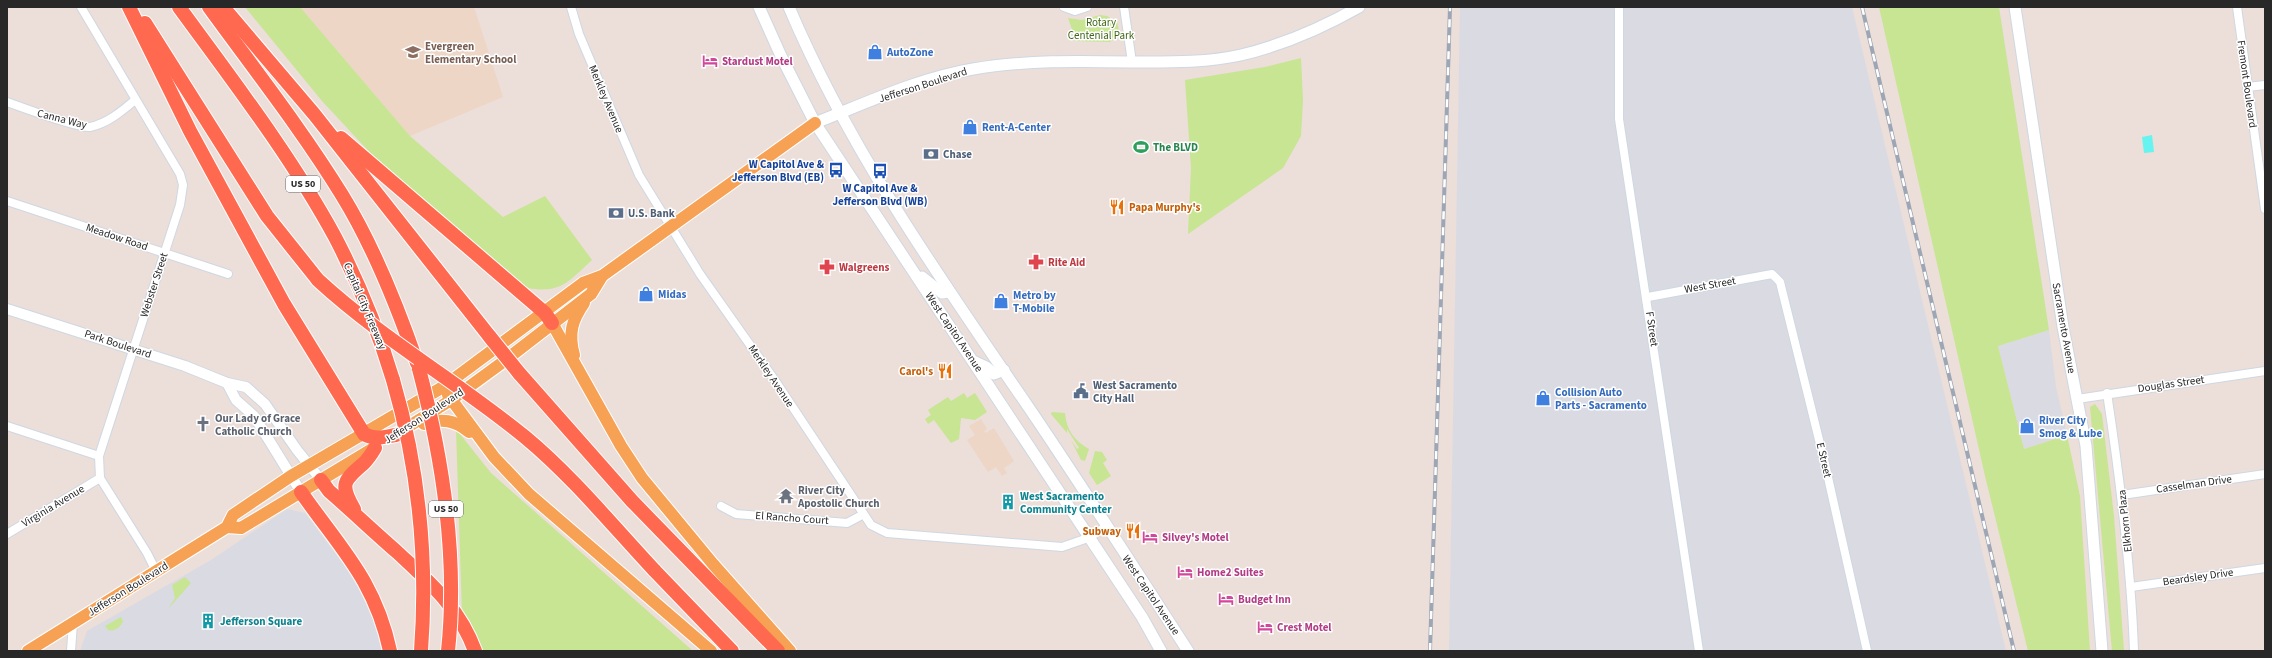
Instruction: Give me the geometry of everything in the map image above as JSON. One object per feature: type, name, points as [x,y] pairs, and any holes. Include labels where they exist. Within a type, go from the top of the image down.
[{"type":"highway","points":[[129,7],[190,131],[284,304],[364,434],[371,438],[379,438],[396,434]]},
{"type":"highway","points":[[135,7],[267,216],[318,280],[371,325],[527,438],[572,483],[732,651]]},
{"type":"highway","name":"Capital City Freeway","points":[[179,7],[312,198],[335,237],[364,298],[393,380],[409,437],[420,507],[424,583],[421,651]]},
{"type":"highway","name":"US 50","points":[[209,7],[318,157],[342,196],[383,272],[419,369],[433,422],[444,486],[450,592],[448,651]]},
{"type":"highway","points":[[223,7],[314,114],[519,373],[632,501],[729,603],[778,651]]},
{"type":"highway","points":[[314,114],[548,318]]},
{"type":"highway","points":[[362,521],[348,499],[345,491],[345,484],[352,471],[365,462],[375,448]]},
{"type":"highway","points":[[321,480],[329,491],[438,590],[456,612],[475,651]]},
{"type":"highway","points":[[301,492],[351,558],[363,577],[379,614],[390,651]]},
{"type":"main road","name":"West Capitol Avenue","points":[[759,7],[781,56],[815,123],[974,361],[1088,538],[1142,617],[1160,651]]},
{"type":"main road","name":"West Capitol Avenue","points":[[789,7],[850,134],[900,216],[949,292],[1050,438],[1106,527],[1188,651]]},
{"type":"main road","name":"Jefferson Boulevard","points":[[227,526],[241,528],[375,448],[451,400],[548,318],[583,283],[602,276],[815,123],[932,80],[972,69],[1035,62],[1178,62],[1241,55],[1292,39],[1335,20],[1359,7]]},
{"type":"main road","name":"Sacramento Avenue","points":[[2015,7],[2063,326],[2086,446],[2092,501],[2102,651]]},
{"type":"main road","points":[[913,269],[942,293],[949,292]]},
{"type":"main road","name":"Jefferson Boulevard","points":[[28,651],[227,526],[233,515],[291,476],[443,387],[548,318],[591,294],[602,276]]},
{"type":"main road","points":[[582,376],[573,353],[570,332],[575,316],[591,294]]},
{"type":"main road","points":[[548,318],[624,451],[642,478],[713,564],[790,651]]},
{"type":"main road","points":[[974,361],[986,367],[994,374],[1004,370]]},
{"type":"main road","points":[[443,387],[494,457],[546,510],[711,651]]},
{"type":"main road","points":[[411,426],[442,420],[456,423],[470,433],[484,450],[494,457]]},
{"type":"street","name":"Webster Street","points":[[81,7],[180,174],[183,185],[180,205],[99,456],[100,478],[147,553],[156,571]]},
{"type":"street","name":"Merkley Avenue","points":[[571,7],[584,46],[639,175],[700,274],[774,379],[862,515],[871,525],[886,533],[1062,547],[1088,538],[1106,527]]},
{"type":"street","points":[[1064,7],[1067,10],[1076,11],[1087,7]]},
{"type":"street","points":[[1124,7],[1132,62]]},
{"type":"street","name":"F Street","points":[[1619,7],[1620,118],[1648,297],[1699,651]]},
{"type":"street","name":"Fremont Boulevard","points":[[2236,7],[2247,87],[2263,180],[2265,209]]},
{"type":"street","points":[[2247,87],[2265,85]]},
{"type":"street","name":"Canna Way","points":[[7,102],[55,119],[89,127],[118,115],[135,100]]},
{"type":"street","name":"Meadow Road","points":[[7,201],[228,274]]},
{"type":"street","name":"West Street","points":[[1648,297],[1772,274]]},
{"type":"street","name":"E Street","points":[[1772,274],[1780,282],[1792,327],[1867,651]]},
{"type":"street","name":"Park Boulevard","points":[[7,309],[133,349],[206,374],[227,383],[246,387],[258,397],[274,415],[321,480]]},
{"type":"street","name":"Douglas Street","points":[[2077,399],[2107,393],[2265,371]]},
{"type":"street","points":[[227,383],[236,400],[254,416],[301,492]]},
{"type":"street","name":"Elkhorn Plaza","points":[[2107,393],[2122,495],[2131,587],[2134,651]]},
{"type":"street","points":[[7,426],[99,456]]},
{"type":"street","name":"Casselman Drive","points":[[2122,495],[2265,474]]},
{"type":"street","name":"Virginia Avenue","points":[[7,534],[100,478]]},
{"type":"street","name":"El Rancho Court","points":[[721,506],[736,514],[848,523],[862,515]]},
{"type":"street","name":"Beardsley Drive","points":[[2131,587],[2265,568]]},
{"type":"street","points":[[71,651],[73,623]]},
{"type":"shaded area","name":"Evergreen Elementary School","points":[[300,7],[474,7],[503,97],[410,136]]},
{"type":"shaded area","points":[[1460,7],[1852,7],[2006,651],[1449,651]]},
{"type":"shaded area","points":[[2049,330],[2056,387],[2067,435],[2024,449],[1998,346]]},
{"type":"shaded area","points":[[981,419],[987,429],[984,431],[986,433],[994,428],[1014,461],[1004,468],[1007,473],[1002,476],[996,467],[988,472],[967,440],[975,435],[969,426]]},
{"type":"shaded area","points":[[287,509],[305,513],[354,578],[378,631],[382,651],[80,651],[87,631],[211,560]]},
{"type":"green space","points":[[245,7],[300,7],[410,136],[503,217],[545,196],[592,260],[564,284],[549,289],[528,288],[375,158],[322,101]]},
{"type":"green space","points":[[1879,7],[1999,7],[2049,330],[1998,346],[2024,449],[2067,435],[2080,496],[2090,651],[2028,651],[1985,476]]},
{"type":"green space","name":"Rotary Centenial Park","points":[[1100,15],[1107,16],[1117,22],[1119,32],[1116,40],[1114,39],[1110,42],[1076,41],[1068,18],[1082,20]]},
{"type":"green space","points":[[1301,58],[1303,100],[1301,136],[1283,168],[1188,234],[1191,168],[1185,80],[1265,67]]},
{"type":"green space","points":[[964,393],[967,398],[975,393],[987,412],[975,420],[961,418],[959,439],[951,443],[934,420],[928,424],[925,419],[931,415],[928,410],[948,397],[951,401]]},
{"type":"green space","points":[[2095,404],[2102,414],[2114,516],[2124,651],[2112,651],[2090,407]]},
{"type":"green space","points":[[1052,412],[1065,413],[1067,424],[1072,434],[1079,442],[1089,449],[1085,461],[1081,460],[1071,440],[1077,449],[1079,448],[1067,429],[1067,433],[1051,414]]},
{"type":"green space","points":[[456,429],[491,473],[693,651],[483,651],[462,614]]},
{"type":"green space","points":[[1095,451],[1102,452],[1107,460],[1103,463],[1111,476],[1097,485],[1089,473]]},
{"type":"green space","points":[[185,577],[191,583],[168,609],[175,598],[172,585]]},
{"type":"green space","points":[[121,617],[123,621],[119,627],[115,630],[108,630],[105,626]]},
{"type":"water","points":[[2152,135],[2154,152],[2144,153],[2142,137]]},
{"type":"railway","points":[[1430,651],[1450,7]]},
{"type":"railway","points":[[1862,7],[2014,651]]},
{"type":"place","name":"Evergreen Elementary School","points":[[413,52]]},
{"type":"place","name":"AutoZone","points":[[875,52]]},
{"type":"place","name":"Stardust Motel","points":[[710,61]]},
{"type":"place","name":"Rent-A-Center","points":[[970,127]]},
{"type":"place","name":"The BLVD","points":[[1141,147]]},
{"type":"place","name":"Chase","points":[[931,154]]},
{"type":"place","name":"W Capitol Ave & Jefferson Blvd (EB)","points":[[836,170]]},
{"type":"place","name":"W Capitol Ave & Jefferson Blvd (WB)","points":[[880,171]]},
{"type":"place","name":"Papa Murphy's","points":[[1117,207]]},
{"type":"place","name":"U.S. Bank","points":[[616,213]]},
{"type":"place","name":"Rite Aid","points":[[1036,262]]},
{"type":"place","name":"Walgreens","points":[[827,267]]},
{"type":"place","name":"Midas","points":[[646,294]]},
{"type":"place","name":"Metro by T-Mobile","points":[[1001,301]]},
{"type":"place","name":"Carol's","points":[[945,371]]},
{"type":"place","name":"West Sacramento City Hall","points":[[1081,391]]},
{"type":"place","name":"Collision Auto Parts - Sacramento","points":[[1543,398]]},
{"type":"place","name":"Our Lady of Grace Catholic Church","points":[[203,424]]},
{"type":"place","name":"River City Smog & Lube","points":[[2027,426]]},
{"type":"place","name":"River City Apostolic Church","points":[[786,496]]},
{"type":"place","name":"West Sacramento Community Center","points":[[1008,502]]},
{"type":"place","name":"Subway","points":[[1133,531]]},
{"type":"place","name":"Silvey's Motel","points":[[1150,537]]},
{"type":"place","name":"Home2 Suites","points":[[1185,572]]},
{"type":"place","name":"Budget Inn","points":[[1226,599]]},
{"type":"place","name":"Jefferson Square","points":[[208,621]]},
{"type":"place","name":"Crest Motel","points":[[1265,627]]}]
